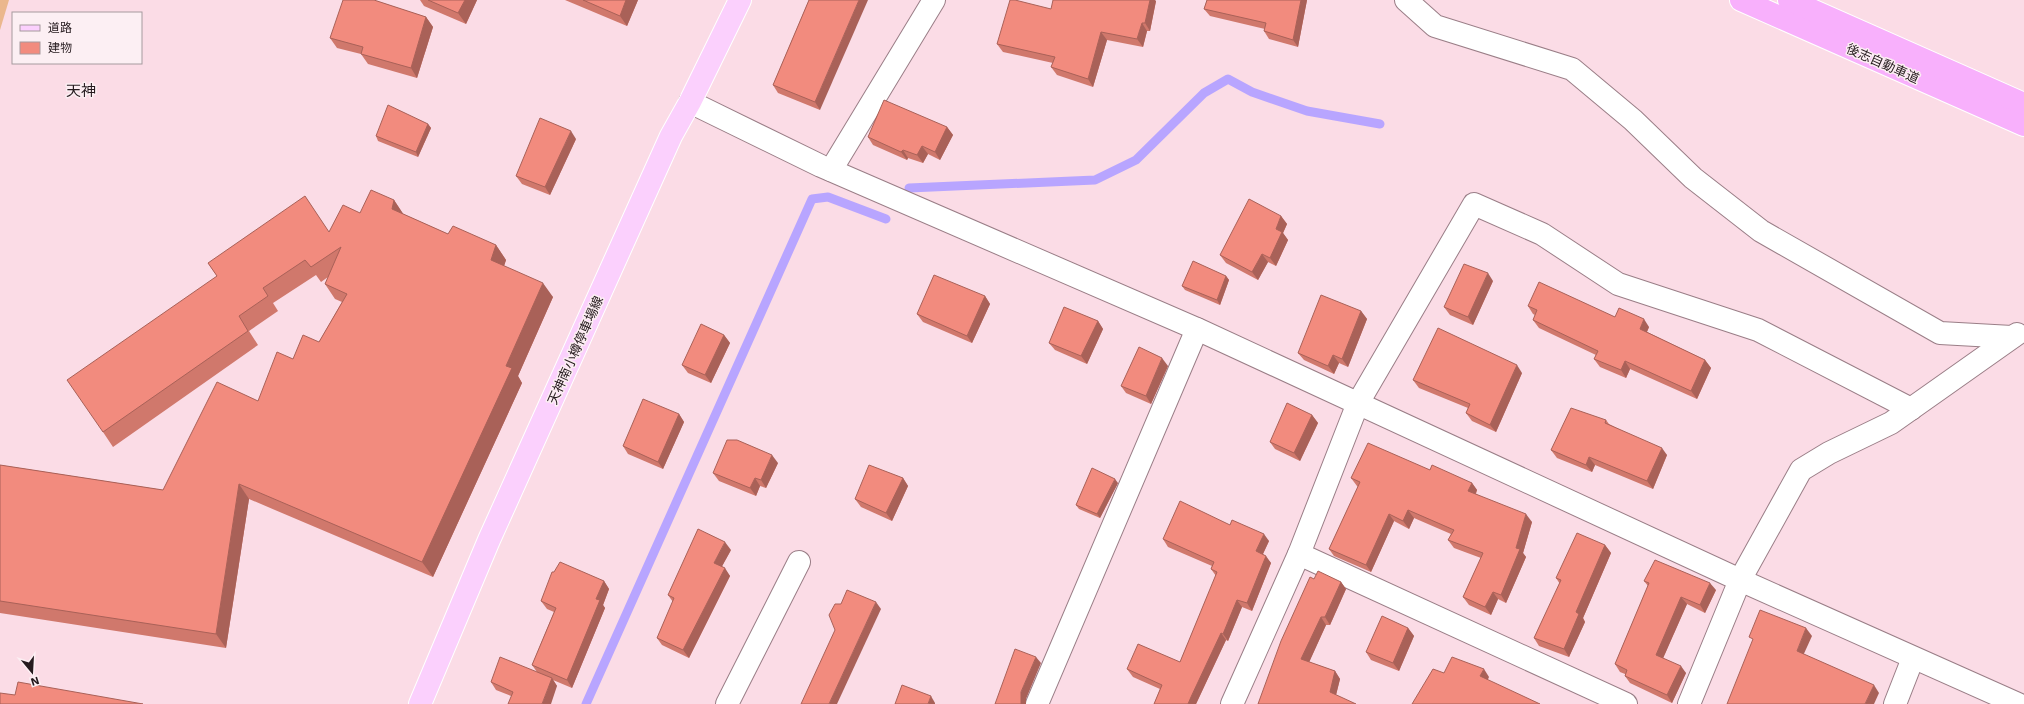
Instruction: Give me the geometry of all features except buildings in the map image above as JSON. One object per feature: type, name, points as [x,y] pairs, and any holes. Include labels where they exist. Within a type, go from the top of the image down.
[{"type":"highway","name":"後志自動車道","points":[[1742,0],[2024,125]]},
{"type":"highway","name":"後志自動車道","points":[[1789,0],[2024,104]]},
{"type":"main road","name":"天神南小樽停車場線","points":[[420,704],[492,533],[671,136],[690,102],[740,0]]},
{"type":"street","points":[[831,170],[934,0]]},
{"type":"street","points":[[1406,0],[1435,26],[1572,69],[1633,120],[1693,178],[1761,231],[1940,333],[2018,333]]},
{"type":"street","points":[[690,102],[831,170],[1197,329],[1740,580],[2018,704]]},
{"type":"street","points":[[1232,704],[1299,554],[1358,403],[1474,204],[1542,234],[1618,284],[1758,330],[1911,409]]},
{"type":"street","points":[[1037,704],[1197,329]]},
{"type":"street","points":[[1689,704],[1740,580],[1801,470],[1829,453],[1891,423],[2018,333]]},
{"type":"street","points":[[1299,554],[1626,704]]},
{"type":"street","points":[[727,704],[799,562]]},
{"type":"street","points":[[1895,704],[1913,658]]},
{"type":"shaded area","points":[[0,0],[9,0],[0,30]]},
{"type":"waterway","points":[[909,188],[1095,180],[1136,160],[1204,93],[1228,79],[1252,92],[1307,111],[1380,124]]},
{"type":"waterway","points":[[586,704],[812,199],[828,197],[886,219]]},
{"type":"district","name":"天神","points":[[81,91]]}]
